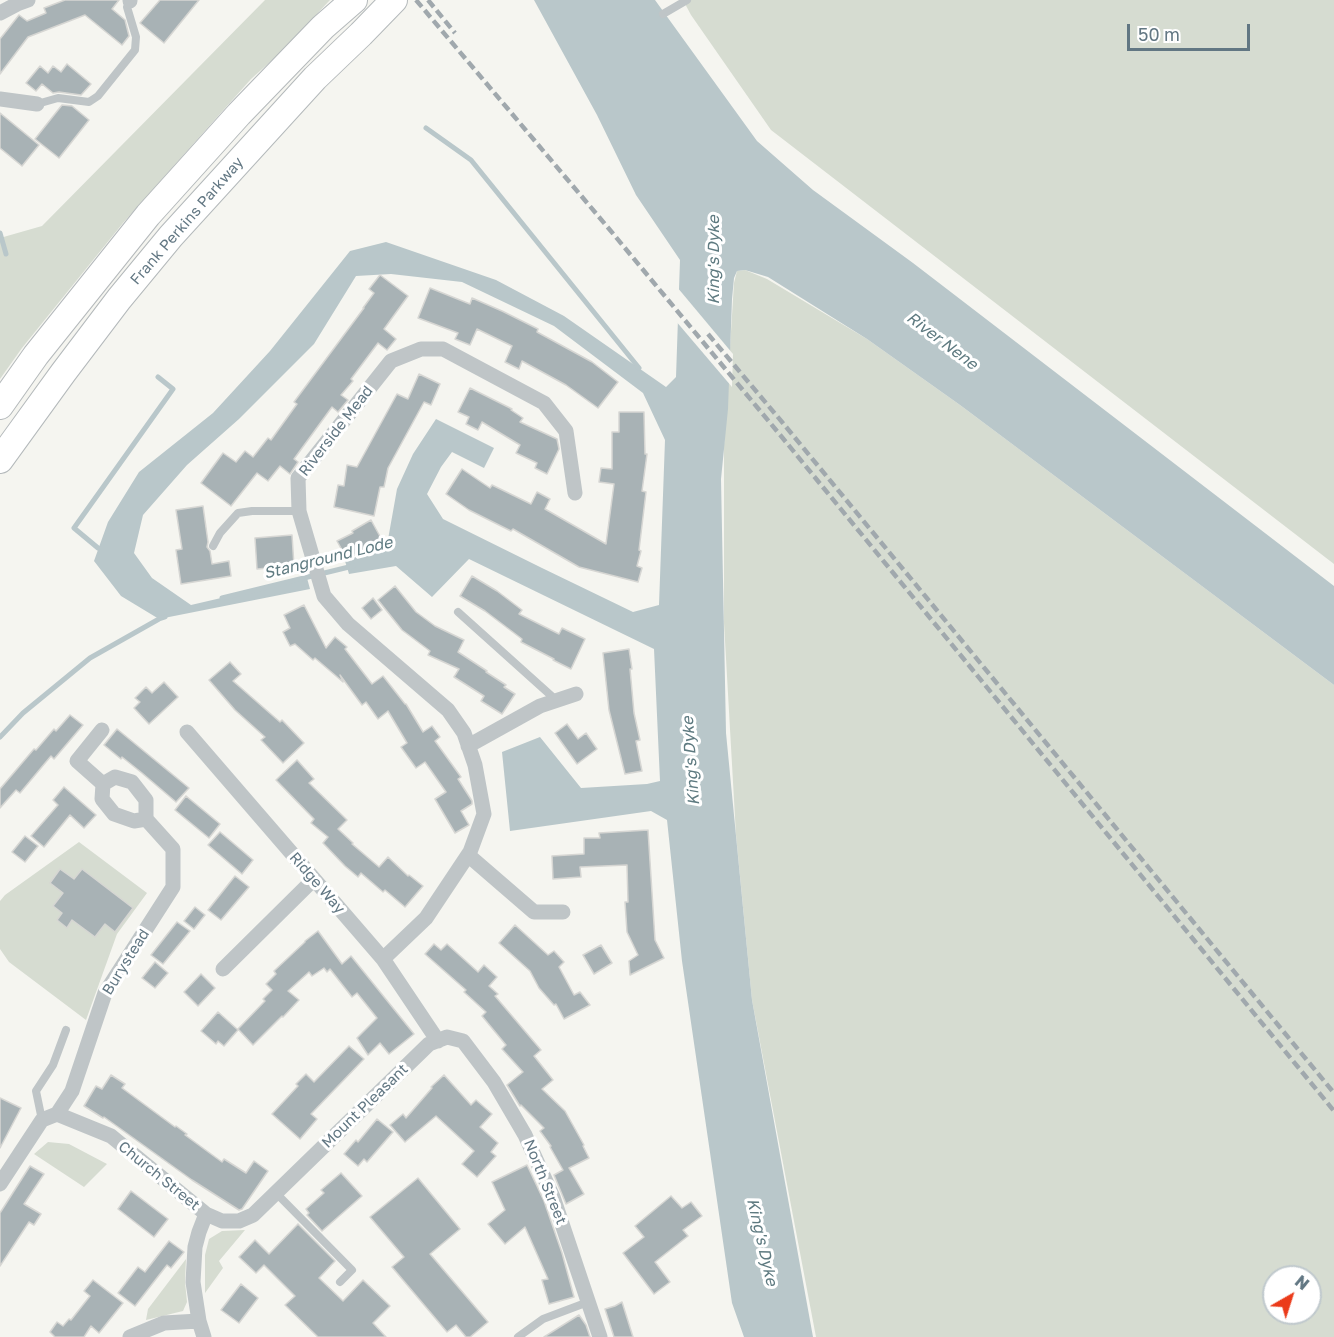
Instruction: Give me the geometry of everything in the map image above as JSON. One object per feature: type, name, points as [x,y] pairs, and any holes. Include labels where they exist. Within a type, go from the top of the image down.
[{"type":"highway","name":"Frank Perkins Parkway","points":[[0,406],[36,356],[148,215],[239,114],[323,27],[354,0]]},
{"type":"highway","name":"Frank Perkins Parkway","points":[[0,460],[84,345],[156,254],[315,78],[394,0]]},
{"type":"street","points":[[0,13],[28,0]]},
{"type":"street","points":[[0,99],[37,104]]},
{"type":"street","name":"Riverside Mead","points":[[383,959],[426,918],[468,855],[484,814],[475,765],[464,733],[448,710],[348,624],[324,596],[299,511],[298,478],[391,362],[421,349],[443,349],[544,403],[566,431],[575,493]]},
{"type":"street","points":[[468,746],[540,706],[576,694]]},
{"type":"street","points":[[102,730],[77,761],[103,784],[102,799],[114,814],[134,821],[146,819]]},
{"type":"street","name":"Ridge Way","points":[[187,732],[383,959],[438,1041]]},
{"type":"street","name":"Burystead","points":[[57,1114],[72,1091],[105,993],[174,887],[173,849],[146,819],[146,800],[132,782],[115,777],[103,784]]},
{"type":"street","points":[[468,855],[534,912],[564,912]]},
{"type":"street","points":[[223,969],[314,879]]},
{"type":"street","name":"North Street","points":[[438,1041],[447,1037],[463,1041],[494,1082],[525,1135],[553,1197],[600,1337]]},
{"type":"street","name":"Mount Pleasant","points":[[276,1193],[429,1044],[438,1041]]},
{"type":"street","points":[[0,1184],[42,1120],[57,1114]]},
{"type":"street","name":"Church Street","points":[[57,1114],[111,1136],[206,1214],[222,1221],[239,1221],[254,1215],[276,1193]]},
{"type":"street","points":[[204,1337],[193,1282],[195,1247],[206,1214]]},
{"type":"street","points":[[130,1337],[164,1323],[199,1321]]},
{"type":"lane","points":[[663,14],[687,0]]},
{"type":"lane","points":[[37,104],[58,98],[88,102],[98,96],[135,50],[136,38],[128,7],[130,1]]},
{"type":"lane","points":[[213,546],[220,533],[238,513],[299,511]]},
{"type":"lane","points":[[458,612],[556,700]]},
{"type":"lane","points":[[42,1120],[36,1091],[53,1065],[66,1030]]},
{"type":"lane","points":[[276,1193],[352,1270],[340,1282]]},
{"type":"lane","points":[[518,1337],[543,1319],[588,1302]]},
{"type":"shaded area","points":[[265,0],[330,0],[280,53],[251,79],[123,223],[22,348],[0,379],[0,238],[42,226]]},
{"type":"shaded area","points":[[683,0],[1334,0],[1334,564],[771,130]]},
{"type":"shaded area","points":[[745,270],[767,279],[867,339],[960,405],[1334,685],[1334,1337],[816,1337],[752,1000],[736,835],[724,623],[724,445],[734,283],[737,271]]},
{"type":"shaded area","points":[[79,842],[147,893],[117,934],[86,1020],[9,962],[0,949],[0,901],[5,895]]},
{"type":"shaded area","points":[[48,1142],[69,1144],[107,1164],[84,1187],[34,1154]]},
{"type":"shaded area","points":[[245,1230],[219,1261],[223,1268],[205,1293],[205,1255],[209,1239],[222,1231]]},
{"type":"shaded area","points":[[186,1259],[187,1302],[183,1311],[146,1320],[148,1309]]},
{"type":"water","points":[[534,0],[655,0],[757,141],[813,190],[913,263],[1334,586],[1334,685],[960,405],[867,339],[768,277],[745,270],[737,271],[732,299],[728,409],[721,479],[726,733],[752,1000],[813,1337],[744,1337],[732,1303],[682,961],[667,820],[651,811],[510,831],[502,752],[540,737],[581,788],[647,784],[660,781],[654,649],[469,559],[432,597],[396,566],[349,574],[345,561],[387,545],[397,489],[413,454],[436,419],[494,448],[484,468],[452,452],[441,467],[427,494],[443,519],[633,612],[659,605],[665,440],[643,393],[554,326],[462,282],[391,274],[356,276],[314,344],[239,419],[187,465],[143,515],[134,553],[152,578],[191,605],[307,578],[310,589],[159,619],[121,596],[94,561],[108,522],[139,472],[213,413],[270,351],[350,251],[386,242],[496,280],[564,316],[666,387],[676,377],[680,260],[636,195],[597,115]]},
{"type":"pier","points":[[677,287],[733,354],[732,387],[675,320]]},
{"type":"building","points":[[65,0],[119,0],[112,9],[125,20],[129,36],[122,45],[85,15],[28,37],[0,74],[0,39],[19,15],[27,21],[46,13],[44,8]]},
{"type":"building","points":[[160,0],[199,0],[164,43],[140,23]]},
{"type":"building","points":[[67,64],[91,84],[81,95],[53,93],[42,84],[36,91],[26,83],[40,66],[48,73],[53,66],[61,72]]},
{"type":"building","points":[[62,105],[72,106],[89,120],[59,158],[35,139]]},
{"type":"building","points":[[0,113],[39,145],[22,166],[0,148]]},
{"type":"building","points":[[380,275],[408,296],[384,329],[396,339],[387,350],[378,343],[341,395],[348,400],[338,412],[332,407],[294,459],[298,462],[290,474],[280,466],[268,481],[257,473],[231,506],[201,483],[223,453],[236,462],[245,451],[253,457],[268,438],[271,440],[297,404],[294,402],[374,293],[369,289]]},
{"type":"building","points":[[430,288],[470,304],[472,298],[538,329],[537,332],[592,362],[618,382],[598,408],[566,385],[522,361],[519,369],[505,362],[512,346],[477,329],[470,345],[455,339],[458,333],[418,318]]},
{"type":"building","points":[[419,374],[440,384],[431,405],[424,402],[388,468],[384,487],[380,487],[374,516],[334,507],[338,485],[344,486],[347,465],[357,467],[397,394],[408,399]]},
{"type":"building","points":[[470,388],[512,409],[523,418],[520,422],[557,439],[559,449],[547,474],[535,468],[537,463],[516,453],[520,445],[482,422],[478,430],[466,424],[469,417],[458,412]]},
{"type":"building","points":[[619,412],[644,412],[645,454],[647,454],[642,491],[646,492],[639,550],[641,551],[637,566],[642,568],[638,582],[579,567],[513,529],[511,531],[469,510],[446,494],[462,469],[490,488],[492,485],[531,504],[537,492],[550,499],[545,509],[606,544],[614,484],[599,482],[601,468],[612,469],[612,432],[619,432]]},
{"type":"building","points":[[203,506],[207,547],[212,564],[229,561],[231,576],[181,584],[176,550],[182,549],[176,510]]},
{"type":"building","points":[[371,520],[382,540],[347,559],[337,541]]},
{"type":"building","points":[[292,535],[294,566],[257,569],[255,538]]},
{"type":"building","points":[[472,576],[522,610],[519,614],[559,634],[562,628],[585,639],[571,669],[521,642],[522,639],[485,611],[460,596]]},
{"type":"building","points":[[395,586],[416,612],[435,626],[464,640],[458,652],[506,685],[504,687],[515,694],[502,714],[481,701],[484,696],[454,677],[459,669],[428,655],[430,651],[402,630],[378,600]]},
{"type":"building","points":[[373,598],[382,610],[371,619],[362,608]]},
{"type":"building","points":[[304,605],[326,648],[335,637],[347,647],[345,649],[372,684],[383,676],[406,704],[423,732],[432,726],[440,737],[435,741],[461,777],[458,779],[472,801],[472,804],[461,811],[469,825],[455,833],[435,799],[446,792],[425,762],[416,768],[401,747],[407,743],[388,711],[378,719],[366,702],[362,705],[340,675],[343,682],[295,644],[290,646],[283,632],[290,628],[284,615]]},
{"type":"building","points":[[629,649],[634,713],[640,740],[636,741],[642,771],[625,774],[609,710],[603,653]]},
{"type":"building","points":[[230,662],[241,674],[233,681],[280,722],[282,720],[304,743],[283,763],[261,740],[265,737],[235,710],[209,680]]},
{"type":"building","points":[[164,682],[178,697],[149,724],[134,708],[140,702],[135,698],[146,687],[152,693]]},
{"type":"building","points":[[70,715],[83,725],[54,759],[51,756],[20,793],[16,790],[0,808],[0,789],[34,749],[36,750]]},
{"type":"building","points":[[567,724],[578,739],[586,733],[597,749],[577,764],[555,733]]},
{"type":"building","points":[[117,729],[189,788],[176,802],[104,745]]},
{"type":"building","points":[[297,760],[314,779],[309,783],[347,820],[338,829],[352,844],[379,867],[388,857],[408,876],[423,886],[405,907],[361,873],[358,877],[345,866],[323,843],[328,837],[311,823],[314,819],[276,780]]},
{"type":"building","points":[[64,787],[96,815],[84,828],[70,815],[44,847],[31,836],[58,805],[53,800]]},
{"type":"building","points":[[186,796],[220,824],[209,838],[175,810]]},
{"type":"building","points":[[648,830],[655,940],[664,958],[630,975],[629,961],[638,955],[627,932],[625,902],[628,902],[627,865],[580,867],[581,877],[553,879],[552,856],[584,854],[584,838],[600,838],[599,833]]},
{"type":"building","points":[[220,832],[253,860],[242,874],[208,845]]},
{"type":"building","points":[[25,836],[38,846],[25,862],[12,852]]},
{"type":"building","points":[[60,869],[74,879],[82,869],[133,908],[115,932],[105,924],[95,937],[72,920],[67,928],[57,920],[62,913],[53,906],[63,893],[50,883]]},
{"type":"building","points":[[235,876],[249,887],[221,920],[208,910]]},
{"type":"building","points":[[195,907],[205,915],[194,929],[184,921]]},
{"type":"building","points":[[177,922],[190,931],[163,964],[151,955]]},
{"type":"building","points":[[515,925],[548,955],[554,951],[564,962],[559,967],[574,995],[580,992],[590,1005],[564,1019],[556,1004],[554,1005],[539,988],[530,971],[499,943]]},
{"type":"building","points":[[318,931],[342,964],[351,956],[414,1034],[389,1054],[380,1043],[368,1055],[357,1038],[377,1018],[357,993],[352,997],[330,969],[327,972],[324,968],[312,976],[309,972],[288,991],[299,1000],[253,1045],[238,1029],[265,1001],[263,999],[272,990],[266,984],[276,974],[274,971]]},
{"type":"building","points":[[434,944],[441,950],[447,944],[478,972],[484,965],[497,977],[489,986],[498,994],[495,996],[541,1050],[534,1056],[553,1080],[542,1089],[565,1111],[589,1158],[569,1168],[584,1194],[566,1204],[554,1175],[563,1170],[551,1146],[540,1131],[544,1128],[520,1106],[507,1085],[523,1072],[502,1049],[506,1045],[482,1016],[486,1012],[464,992],[466,990],[425,954]]},
{"type":"building","points":[[601,945],[612,963],[594,974],[583,955]]},
{"type":"building","points":[[155,962],[168,973],[155,988],[142,978]]},
{"type":"building","points":[[201,974],[215,988],[198,1006],[184,992]]},
{"type":"building","points":[[218,1012],[238,1030],[224,1046],[218,1041],[216,1044],[201,1031]]},
{"type":"building","points":[[349,1046],[364,1059],[311,1114],[317,1119],[300,1139],[272,1114],[306,1074],[314,1082]]},
{"type":"building","points":[[111,1075],[125,1084],[122,1088],[222,1162],[224,1159],[246,1173],[254,1161],[268,1171],[242,1209],[239,1210],[192,1180],[104,1117],[84,1106],[96,1086],[102,1089]]},
{"type":"building","points":[[444,1075],[471,1105],[476,1100],[492,1114],[480,1127],[498,1143],[491,1152],[496,1156],[477,1177],[462,1164],[474,1151],[436,1116],[405,1142],[390,1125],[403,1114],[406,1118]]},
{"type":"building","points":[[0,1098],[21,1108],[0,1148]]},
{"type":"building","points":[[377,1119],[393,1132],[367,1162],[364,1159],[358,1166],[344,1154],[356,1140],[358,1142]]},
{"type":"building","points":[[527,1165],[544,1201],[574,1297],[549,1304],[542,1280],[548,1279],[525,1227],[505,1244],[488,1224],[505,1210],[492,1182]]},
{"type":"building","points":[[30,1166],[44,1174],[24,1204],[41,1214],[34,1225],[29,1222],[0,1266],[0,1213]]},
{"type":"building","points":[[341,1173],[362,1196],[322,1231],[307,1215],[309,1213],[306,1209],[324,1193],[321,1190]]},
{"type":"building","points":[[418,1178],[460,1229],[430,1254],[488,1322],[470,1337],[466,1337],[456,1325],[447,1332],[392,1267],[404,1257],[370,1217]]},
{"type":"building","points":[[131,1191],[168,1219],[154,1237],[118,1209]]},
{"type":"building","points":[[671,1196],[682,1208],[691,1202],[702,1216],[683,1230],[688,1236],[655,1262],[670,1282],[654,1294],[623,1253],[644,1237],[635,1226]]},
{"type":"building","points":[[298,1224],[335,1261],[319,1278],[343,1301],[363,1280],[390,1306],[373,1323],[386,1337],[318,1337],[285,1305],[295,1296],[264,1265],[256,1273],[239,1257],[255,1240],[269,1254]]},
{"type":"building","points":[[169,1241],[184,1252],[171,1268],[167,1265],[135,1306],[118,1293],[138,1267],[145,1272]]},
{"type":"building","points":[[93,1280],[123,1303],[99,1333],[91,1326],[84,1337],[55,1337],[50,1332],[57,1322],[63,1326],[69,1319],[71,1320],[90,1296],[84,1291]]},
{"type":"building","points":[[241,1284],[258,1298],[239,1323],[221,1310]]},
{"type":"building","points":[[622,1302],[633,1337],[614,1337],[605,1309]]},
{"type":"building","points":[[579,1315],[590,1337],[544,1337]]},
{"type":"waterway","points":[[426,128],[471,160],[639,368]]},
{"type":"waterway","points":[[0,233],[6,254]]},
{"type":"waterway","points":[[98,548],[74,528],[173,389],[158,377]]},
{"type":"waterway","name":"Stanground Lode","points":[[222,598],[353,566]]},
{"type":"waterway","name":"Stanground Lode","points":[[0,737],[23,713],[90,658],[165,617]]},
{"type":"railway","points":[[416,0],[781,436],[1334,1111]]},
{"type":"railway","points":[[428,0],[455,33]]},
{"type":"railway","points":[[708,334],[1334,1093]]},
{"type":"water label","name":"King's Dyke","points":[[714,260]]},
{"type":"water label","name":"River Nene","points":[[942,341]]},
{"type":"water label","name":"King's Dyke","points":[[691,761]]},
{"type":"water label","name":"King's Dyke","points":[[762,1242]]}]
